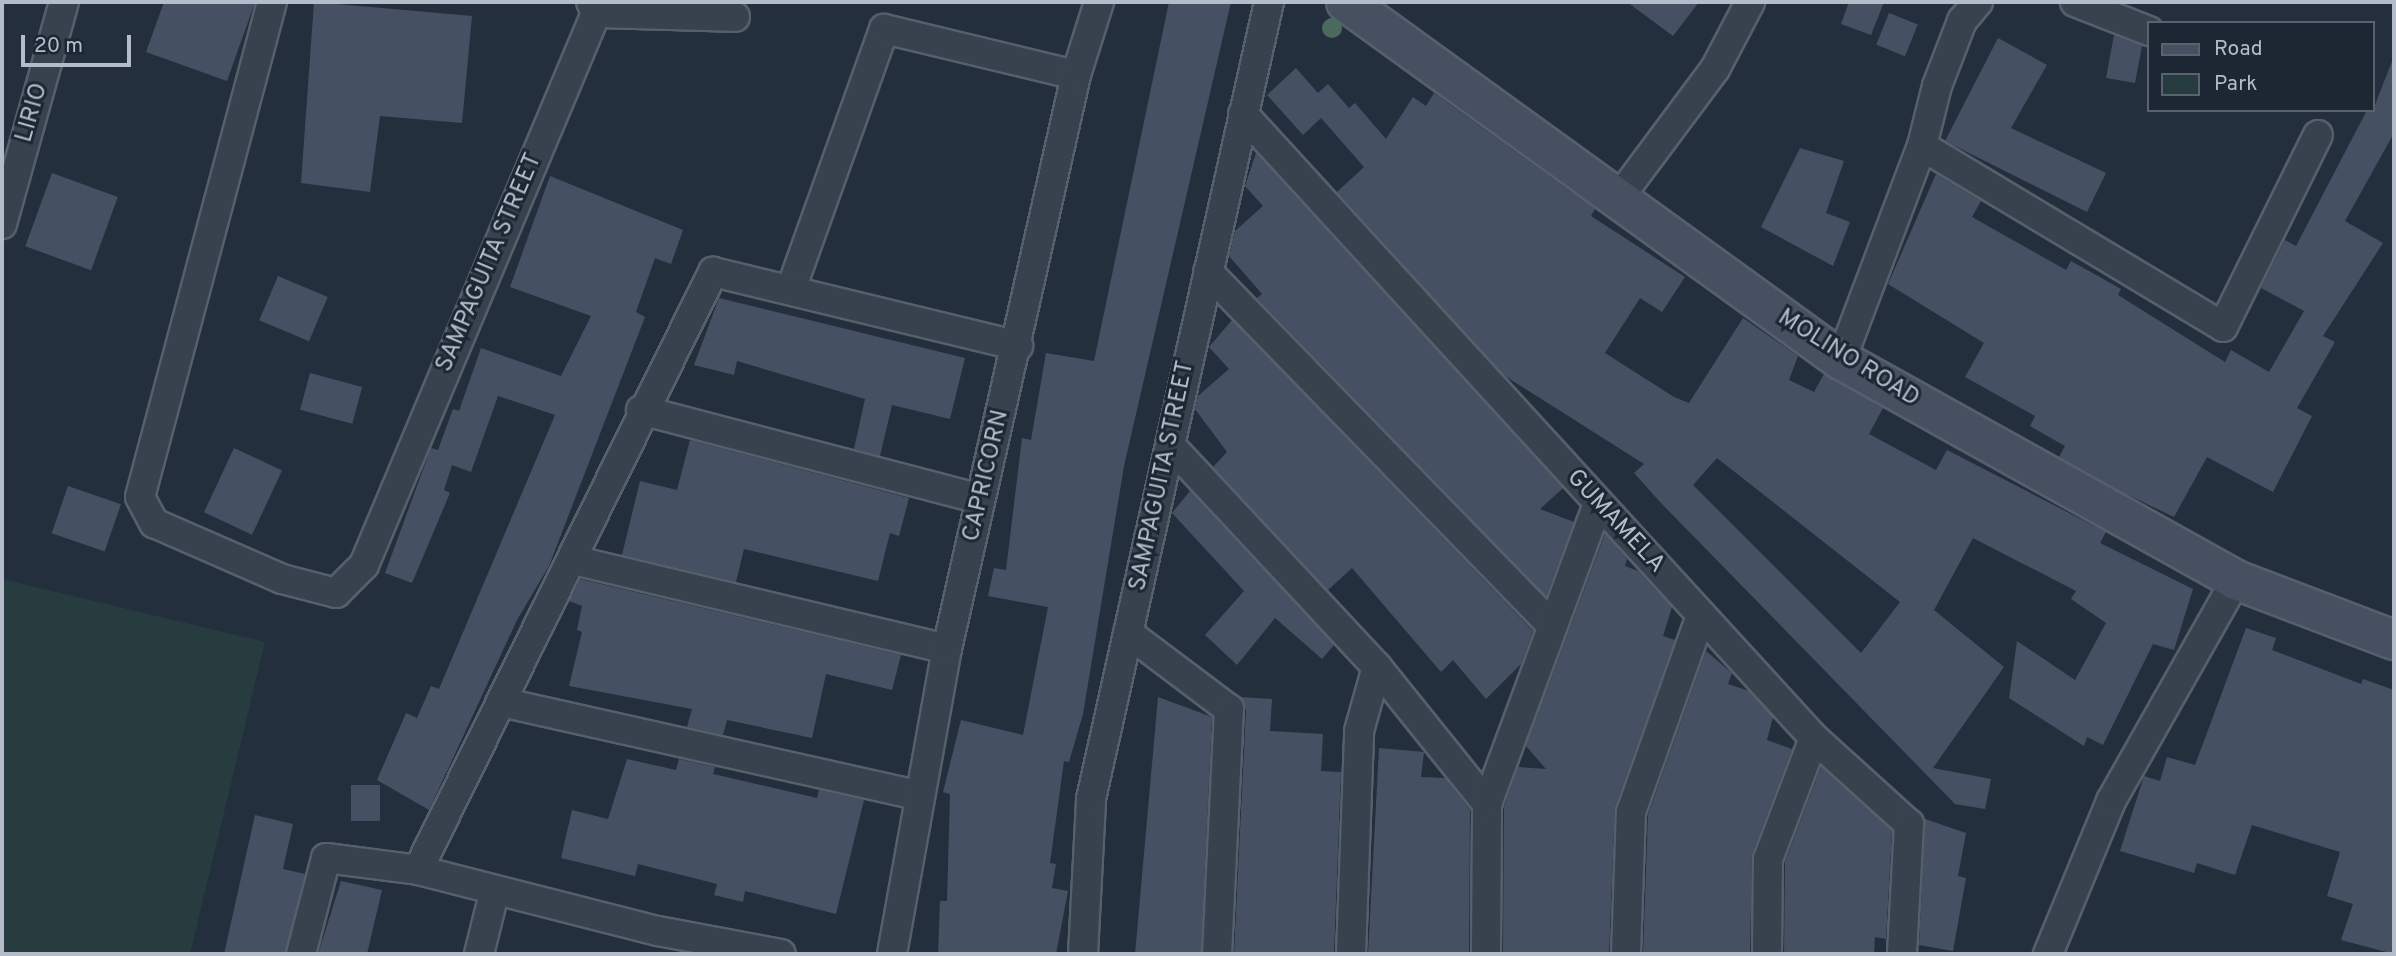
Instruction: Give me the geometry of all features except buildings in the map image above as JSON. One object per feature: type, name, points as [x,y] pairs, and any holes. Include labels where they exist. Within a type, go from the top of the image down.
[{"type":"main road","name":"MOLINO ROAD","points":[[1346,2],[1841,360],[2236,580],[2394,640]]},
{"type":"street","name":"LIRIO","points":[[2,224],[64,2]]},
{"type":"street","name":"SAMPAGUITA STREET","points":[[272,2],[140,496],[154,523],[282,579],[336,593],[364,565],[593,7]]},
{"type":"street","name":"CAPRICORN","points":[[892,954],[916,795],[947,649],[1018,346],[1076,75],[1099,2]]},
{"type":"street","name":"SAMPAGUITA STREET","points":[[1083,954],[1091,799],[1269,2]]},
{"type":"street","points":[[1841,360],[1922,146],[1962,21],[1978,2]]},
{"type":"street","points":[[2075,2],[2148,31]]},
{"type":"street","points":[[1618,199],[1714,69],[1741,6]]},
{"type":"street","points":[[593,7],[735,17]]},
{"type":"street","points":[[791,289],[884,29],[1076,75]]},
{"type":"street","name":"GUMAMELA","points":[[1243,114],[1814,738],[1909,824],[1902,954]]},
{"type":"street","points":[[1922,146],[2223,327],[2318,135]]},
{"type":"street","points":[[418,870],[505,704],[641,410],[713,272],[1018,346]]},
{"type":"street","points":[[1208,272],[1550,624]]},
{"type":"street","points":[[641,410],[980,499]]},
{"type":"street","points":[[1170,444],[1377,667],[1487,804]]},
{"type":"street","points":[[1486,954],[1487,804],[1550,624],[1598,504]]},
{"type":"street","points":[[573,560],[947,649]]},
{"type":"street","points":[[2048,954],[2111,801],[2236,580]]},
{"type":"street","points":[[1626,954],[1631,812],[1701,615]]},
{"type":"street","points":[[1128,633],[1229,709],[1217,954]]},
{"type":"street","points":[[1351,954],[1359,731],[1377,667]]},
{"type":"street","points":[[505,704],[916,795]]},
{"type":"street","points":[[1767,954],[1768,859],[1814,738]]},
{"type":"street","points":[[301,954],[326,858],[418,870],[495,890],[647,942],[781,954]]},
{"type":"street","points":[[479,954],[495,890]]},
{"type":"green space","points":[[2,579],[265,642],[190,954],[2,954]]}]
